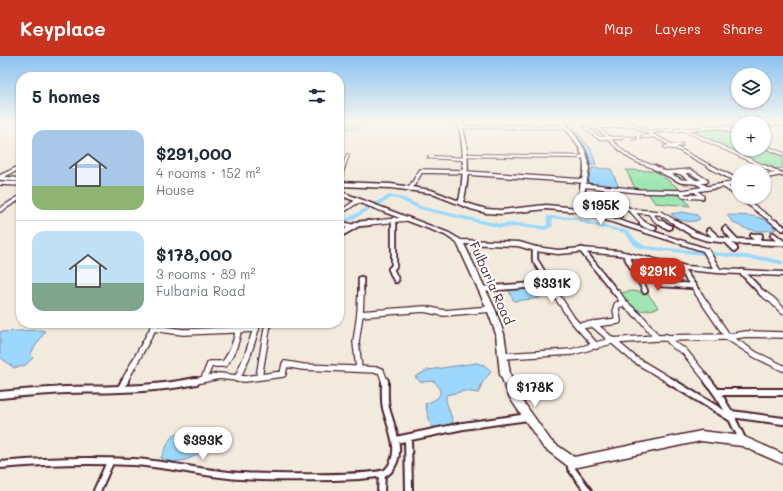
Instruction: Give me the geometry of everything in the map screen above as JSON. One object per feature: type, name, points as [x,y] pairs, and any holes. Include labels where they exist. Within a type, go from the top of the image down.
[{"type":"street","points":[[462,202],[466,173],[463,142]]},
{"type":"street","points":[[577,142],[587,166],[579,199],[580,210]]},
{"type":"street","points":[[613,142],[624,153],[637,161],[649,164],[702,196],[684,196],[681,192]]},
{"type":"street","points":[[665,142],[731,178]]},
{"type":"street","points":[[710,142],[778,174]]},
{"type":"street","points":[[676,148],[665,146],[681,145]]},
{"type":"street","points":[[771,149],[783,154]]},
{"type":"street","points":[[344,164],[348,155]]},
{"type":"street","points":[[429,157],[559,155],[584,157]]},
{"type":"street","points":[[0,177],[16,169]]},
{"type":"street","points":[[410,189],[420,171],[457,173],[457,171],[466,173],[540,177],[638,192],[681,192],[731,183]]},
{"type":"street","points":[[665,173],[690,171],[706,181],[681,183]]},
{"type":"street","points":[[680,172],[707,188]]},
{"type":"street","points":[[771,176],[783,174]]},
{"type":"street","points":[[0,177],[16,179]]},
{"type":"street","points":[[0,183],[16,184]]},
{"type":"street","points":[[344,184],[391,186],[431,192],[462,202],[473,208],[493,211],[546,207],[580,210],[706,250],[718,271]]},
{"type":"street","points":[[722,185],[731,191]]},
{"type":"street","name":"Fulbaria Road","points":[[344,195],[447,234],[460,242],[491,309],[500,334],[505,374],[513,395],[548,444],[573,463]]},
{"type":"street","points":[[0,210],[16,199]]},
{"type":"street","points":[[344,211],[354,202],[359,201]]},
{"type":"street","points":[[750,204],[783,228]]},
{"type":"street","points":[[603,213],[599,206],[626,208],[632,211],[644,225],[654,228]]},
{"type":"street","points":[[614,207],[620,216]]},
{"type":"street","points":[[632,211],[660,212],[694,234],[706,238],[737,242],[783,243]]},
{"type":"street","points":[[649,212],[657,221],[669,227]]},
{"type":"street","points":[[394,219],[394,266],[391,269],[396,280]]},
{"type":"street","points":[[344,232],[352,226],[364,223],[406,219]]},
{"type":"street","points":[[344,224],[352,226]]},
{"type":"street","points":[[725,230],[737,242]]},
{"type":"street","points":[[709,231],[718,240]]},
{"type":"street","points":[[773,235],[783,243]]},
{"type":"street","points":[[760,236],[753,236],[760,242]]},
{"type":"street","points":[[727,241],[735,249]]},
{"type":"street","points":[[460,242],[519,244],[535,250],[558,252],[582,250],[626,254],[680,267],[718,271],[783,274]]},
{"type":"street","points":[[535,250],[535,260],[549,284],[578,326],[596,346]]},
{"type":"street","points":[[582,250],[624,303],[643,320],[657,338]]},
{"type":"street","points":[[626,254],[634,272],[639,276],[645,292]]},
{"type":"street","points":[[650,260],[659,284],[693,286]]},
{"type":"street","points":[[680,267],[728,337],[756,355],[783,368]]},
{"type":"street","points":[[742,272],[754,283],[760,292],[772,300],[783,311]]},
{"type":"street","points":[[359,369],[356,342],[360,314],[361,279]]},
{"type":"street","points":[[482,289],[549,284]]},
{"type":"street","points":[[578,326],[618,321],[616,309],[617,305],[624,303]]},
{"type":"street","points":[[360,314],[424,309],[444,313],[491,309]]},
{"type":"street","points":[[593,324],[627,354],[651,370],[732,417],[783,421]]},
{"type":"street","points":[[121,388],[153,328]]},
{"type":"street","points":[[164,328],[183,332],[238,330],[248,328]]},
{"type":"street","points":[[237,379],[248,354],[256,328]]},
{"type":"street","points":[[259,377],[267,328]]},
{"type":"street","points":[[204,379],[210,364],[224,364],[228,360],[236,344],[238,330]]},
{"type":"street","points":[[503,356],[572,352],[611,341],[666,337],[728,337],[746,334],[783,335]]},
{"type":"street","points":[[666,337],[675,346],[684,350],[718,392],[743,441]]},
{"type":"street","points":[[0,395],[139,388],[181,384],[219,376],[237,379],[259,377],[284,373],[285,364],[303,367],[378,370],[382,373],[385,380],[386,407],[396,440],[394,462],[387,472],[379,475],[346,477],[240,476],[134,462],[49,461],[0,465]]},
{"type":"street","points":[[718,392],[783,392]]},
{"type":"street","points":[[396,440],[463,426],[528,417]]},
{"type":"street","points":[[588,491],[571,468],[573,463],[701,436],[743,441],[783,459]]},
{"type":"street","points":[[408,438],[409,491]]},
{"type":"street","points":[[97,491],[110,462]]},
{"type":"street","points":[[381,491],[382,474]]},
{"type":"green space","points":[[714,142],[731,142],[731,150]]},
{"type":"green space","points":[[771,151],[783,157],[783,168],[771,169],[771,164],[760,164],[743,156],[771,156]]},
{"type":"green space","points":[[626,170],[655,171],[681,190],[636,190]]},
{"type":"green space","points":[[648,193],[681,195],[690,206],[655,203]]},
{"type":"green space","points":[[632,291],[647,293],[659,308],[640,310],[632,307],[619,293]]},
{"type":"water","points":[[581,142],[586,142],[591,149],[596,165],[590,165]]},
{"type":"water","points":[[592,168],[611,169],[619,188],[586,184]]},
{"type":"water","points":[[682,212],[697,215],[700,219],[697,221],[685,221],[671,214]]},
{"type":"water","points":[[727,215],[753,216],[760,218],[766,220],[776,229],[763,231],[748,229],[736,224]]},
{"type":"water","points":[[534,287],[540,298],[514,301],[508,289]]},
{"type":"water","points":[[45,331],[30,355],[33,358],[24,366],[14,368],[0,357],[0,332]]},
{"type":"water","points":[[476,363],[484,365],[491,371],[483,382],[478,393],[464,391],[446,395],[446,401],[453,421],[451,424],[437,428],[431,426],[425,404],[439,396],[440,389],[434,381],[421,382],[415,377],[428,370]]},
{"type":"water","points":[[175,434],[206,438],[201,451],[189,459],[182,461],[167,461],[161,458],[170,439]]},
{"type":"waterway","points":[[0,180],[16,181]]},
{"type":"waterway","points":[[344,222],[391,196],[402,199],[421,208],[500,226],[520,225],[545,228],[550,226],[549,217],[577,218],[590,224],[627,232],[636,243],[644,248],[703,253]]},
{"type":"waterway","points":[[713,254],[765,259],[783,263]]}]
